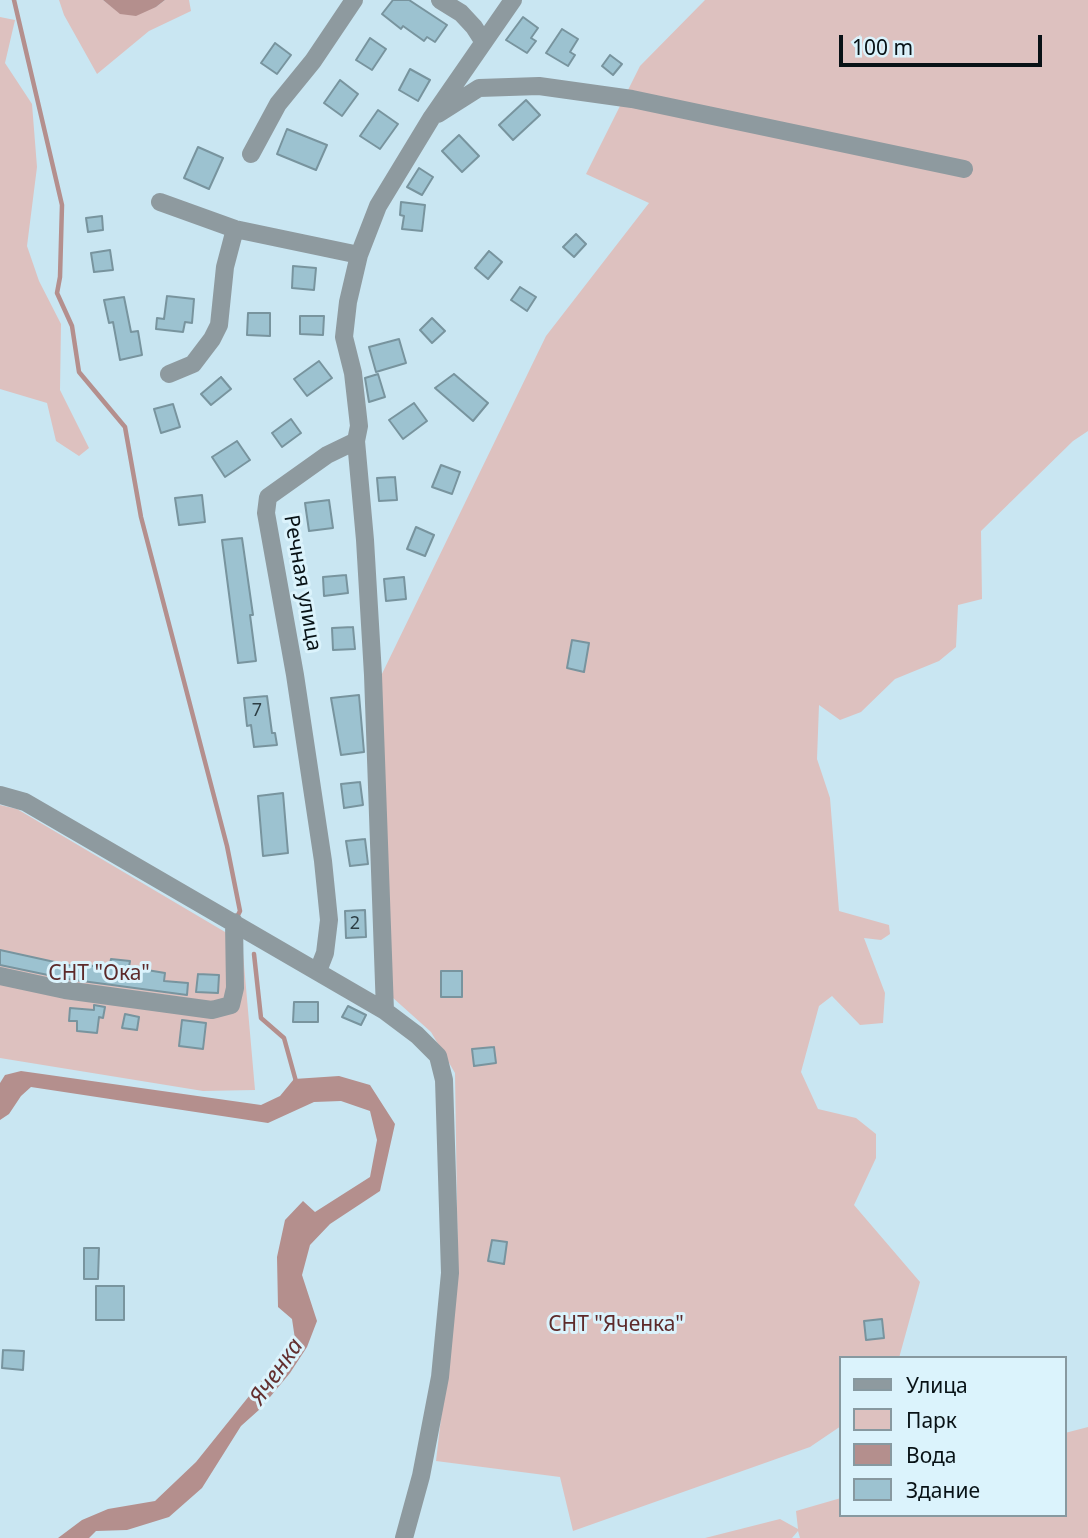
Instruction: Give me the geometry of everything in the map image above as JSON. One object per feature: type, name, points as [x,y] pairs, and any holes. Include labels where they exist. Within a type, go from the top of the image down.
[{"type":"street","points":[[251,153],[278,104],[313,61],[354,0]]},
{"type":"street","points":[[440,0],[461,13],[483,41]]},
{"type":"street","points":[[385,1011],[373,675],[356,441],[359,426],[353,373],[344,337],[348,302],[359,256],[378,206],[432,117],[513,0]]},
{"type":"street","points":[[432,117],[479,88],[539,86],[632,99],[964,169]]},
{"type":"street","points":[[160,202],[235,229],[359,256]]},
{"type":"street","points":[[169,374],[193,364],[219,325],[225,267],[235,229]]},
{"type":"street","name":"Речная улица","points":[[318,971],[325,953],[329,920],[323,861],[267,505],[268,497],[292,479],[327,455],[356,441]]},
{"type":"street","points":[[0,795],[25,802],[318,971],[385,1011],[417,1035],[438,1056],[444,1080],[450,1273],[440,1377],[421,1476],[404,1538]]},
{"type":"street","points":[[0,976],[65,990],[212,1010],[231,1005],[235,988],[234,922]]},
{"type":"green space","points":[[59,0],[103,0],[120,13],[156,7],[165,0],[189,0],[191,11],[149,31],[97,74],[64,15]]},
{"type":"green space","name":"СНТ \"Яченка\"","points":[[705,0],[1088,0],[1088,431],[1073,441],[981,531],[982,599],[958,605],[956,647],[939,661],[895,679],[861,712],[840,720],[819,705],[817,759],[830,798],[839,911],[889,925],[890,934],[881,940],[864,938],[885,993],[883,1023],[860,1025],[832,996],[819,1006],[801,1072],[818,1109],[856,1118],[876,1134],[876,1158],[854,1205],[920,1282],[900,1356],[839,1356],[839,1427],[810,1447],[573,1531],[560,1477],[436,1461],[458,1272],[455,1073],[431,1032],[392,997],[379,680],[546,336],[649,203],[586,174],[640,66]]},
{"type":"green space","points":[[0,17],[15,20],[5,63],[32,104],[37,167],[27,246],[39,281],[61,324],[60,390],[89,448],[79,456],[56,441],[47,403],[0,389]]},
{"type":"green space","name":"СНТ \"Ока\"","points":[[0,805],[17,809],[242,942],[255,1090],[203,1091],[0,1058]]},
{"type":"green space","points":[[1088,1427],[1088,1538],[800,1538],[798,1531],[792,1538],[705,1538],[780,1519],[798,1529],[796,1511],[839,1499],[839,1517],[1067,1517],[1067,1432]]},
{"type":"water","points":[[103,0],[165,0],[136,16],[120,14]]},
{"type":"water","name":"Яченка","points":[[21,1071],[261,1105],[280,1096],[294,1079],[339,1076],[370,1085],[395,1124],[380,1191],[330,1224],[310,1245],[302,1275],[317,1321],[307,1347],[290,1373],[260,1409],[241,1426],[202,1488],[169,1517],[127,1530],[96,1531],[89,1538],[58,1538],[82,1520],[108,1509],[155,1501],[196,1462],[295,1339],[292,1319],[278,1307],[277,1257],[285,1220],[303,1201],[315,1212],[370,1177],[377,1140],[370,1111],[341,1101],[314,1102],[268,1123],[31,1087],[9,1114],[0,1120],[0,1083],[5,1075]]},
{"type":"building","points":[[393,0],[409,0],[447,25],[435,42],[427,37],[424,41],[403,26],[401,29],[382,14]]},
{"type":"building","points":[[523,17],[538,28],[531,38],[536,41],[527,53],[506,40]]},
{"type":"building","points":[[562,29],[578,39],[570,52],[575,55],[568,66],[546,53]]},
{"type":"building","points":[[370,38],[386,49],[372,70],[356,60]]},
{"type":"building","points":[[275,43],[291,55],[277,74],[261,63]]},
{"type":"building","points":[[610,55],[622,64],[613,75],[602,66]]},
{"type":"building","points":[[410,69],[430,80],[418,101],[399,90]]},
{"type":"building","points":[[340,80],[358,94],[342,116],[324,103]]},
{"type":"building","points":[[526,100],[540,115],[513,140],[499,125]]},
{"type":"building","points":[[378,110],[398,124],[380,149],[360,136]]},
{"type":"building","points":[[287,129],[327,145],[316,170],[277,154]]},
{"type":"building","points":[[459,135],[479,156],[462,172],[442,151]]},
{"type":"building","points":[[198,147],[223,158],[209,189],[184,178]]},
{"type":"building","points":[[419,168],[433,177],[422,195],[407,187]]},
{"type":"building","points":[[401,202],[425,205],[422,231],[402,229],[404,216],[400,215]]},
{"type":"building","points":[[102,216],[103,230],[88,232],[86,218]]},
{"type":"building","points":[[576,234],[586,244],[574,257],[563,247]]},
{"type":"building","points":[[110,250],[113,270],[94,272],[91,253]]},
{"type":"building","points":[[489,251],[502,262],[488,279],[475,268]]},
{"type":"building","points":[[293,266],[316,268],[314,290],[292,288]]},
{"type":"building","points":[[520,287],[536,297],[527,311],[511,300]]},
{"type":"building","points":[[167,296],[194,299],[192,323],[185,322],[183,332],[156,329],[157,318],[164,319]]},
{"type":"building","points":[[124,297],[131,332],[138,331],[142,355],[120,360],[113,322],[109,323],[104,300]]},
{"type":"building","points":[[248,313],[270,313],[270,336],[247,335]]},
{"type":"building","points":[[300,316],[324,316],[323,335],[300,334]]},
{"type":"building","points":[[432,318],[445,331],[432,343],[420,330]]},
{"type":"building","points":[[399,339],[406,363],[376,372],[369,347]]},
{"type":"building","points":[[319,361],[332,378],[307,396],[294,379]]},
{"type":"building","points":[[378,374],[385,397],[369,402],[365,378]]},
{"type":"building","points":[[454,374],[488,403],[473,421],[435,388]]},
{"type":"building","points":[[221,377],[231,389],[211,405],[201,394]]},
{"type":"building","points":[[414,403],[427,421],[403,439],[389,420]]},
{"type":"building","points":[[173,404],[180,427],[161,433],[154,409]]},
{"type":"building","points":[[291,419],[301,433],[282,447],[272,433]]},
{"type":"building","points":[[237,441],[250,460],[225,477],[212,457]]},
{"type":"building","points":[[441,465],[460,472],[452,494],[432,487]]},
{"type":"building","points":[[395,477],[397,500],[379,501],[377,478]]},
{"type":"building","points":[[202,495],[205,522],[179,525],[175,498]]},
{"type":"building","points":[[329,500],[333,528],[309,531],[305,503]]},
{"type":"building","points":[[416,527],[434,535],[425,556],[407,549]]},
{"type":"building","points":[[242,538],[253,615],[250,615],[256,661],[238,663],[222,540]]},
{"type":"building","points":[[346,575],[348,593],[324,596],[323,577]]},
{"type":"building","points":[[404,577],[406,599],[386,601],[384,579]]},
{"type":"building","points":[[353,627],[355,649],[333,650],[332,628]]},
{"type":"building","points":[[572,640],[589,643],[584,672],[567,668]]},
{"type":"building","points":[[359,695],[364,752],[341,755],[331,698]]},
{"type":"building","points":[[267,696],[272,733],[275,733],[277,745],[254,747],[251,725],[247,726],[244,698]]},
{"type":"building","points":[[360,782],[363,805],[344,808],[341,784]]},
{"type":"building","points":[[283,793],[288,853],[263,856],[258,796]]},
{"type":"building","points":[[365,839],[368,864],[350,866],[346,841]]},
{"type":"building","points":[[365,910],[366,937],[346,938],[345,911]]},
{"type":"building","points":[[0,950],[82,968],[83,964],[109,969],[111,959],[130,961],[129,967],[165,973],[164,981],[188,983],[187,995],[67,979],[0,965]]},
{"type":"building","points":[[441,971],[462,971],[462,997],[441,997]]},
{"type":"building","points":[[198,974],[219,975],[218,993],[196,992]]},
{"type":"building","points":[[294,1002],[318,1002],[318,1022],[293,1022]]},
{"type":"building","points":[[94,1005],[105,1007],[103,1018],[99,1017],[97,1033],[77,1031],[77,1021],[69,1021],[70,1008],[94,1010]]},
{"type":"building","points":[[348,1006],[366,1015],[361,1025],[342,1017]]},
{"type":"building","points":[[125,1014],[139,1017],[137,1030],[122,1028]]},
{"type":"building","points":[[182,1020],[206,1023],[203,1049],[179,1046]]},
{"type":"building","points":[[494,1047],[496,1063],[474,1066],[472,1049]]},
{"type":"building","points":[[492,1240],[507,1242],[504,1264],[488,1261]]},
{"type":"building","points":[[84,1248],[99,1248],[98,1279],[84,1279]]},
{"type":"building","points":[[96,1286],[124,1286],[124,1320],[96,1320]]},
{"type":"building","points":[[882,1319],[884,1338],[866,1340],[864,1321]]},
{"type":"building","points":[[3,1350],[24,1351],[23,1370],[2,1368]]},
{"type":"waterway","points":[[14,0],[62,205],[57,293],[72,326],[79,372],[125,427],[141,517],[227,846],[240,911],[237,917]]},
{"type":"waterway","points":[[254,954],[261,1018],[284,1038],[297,1085]]}]
